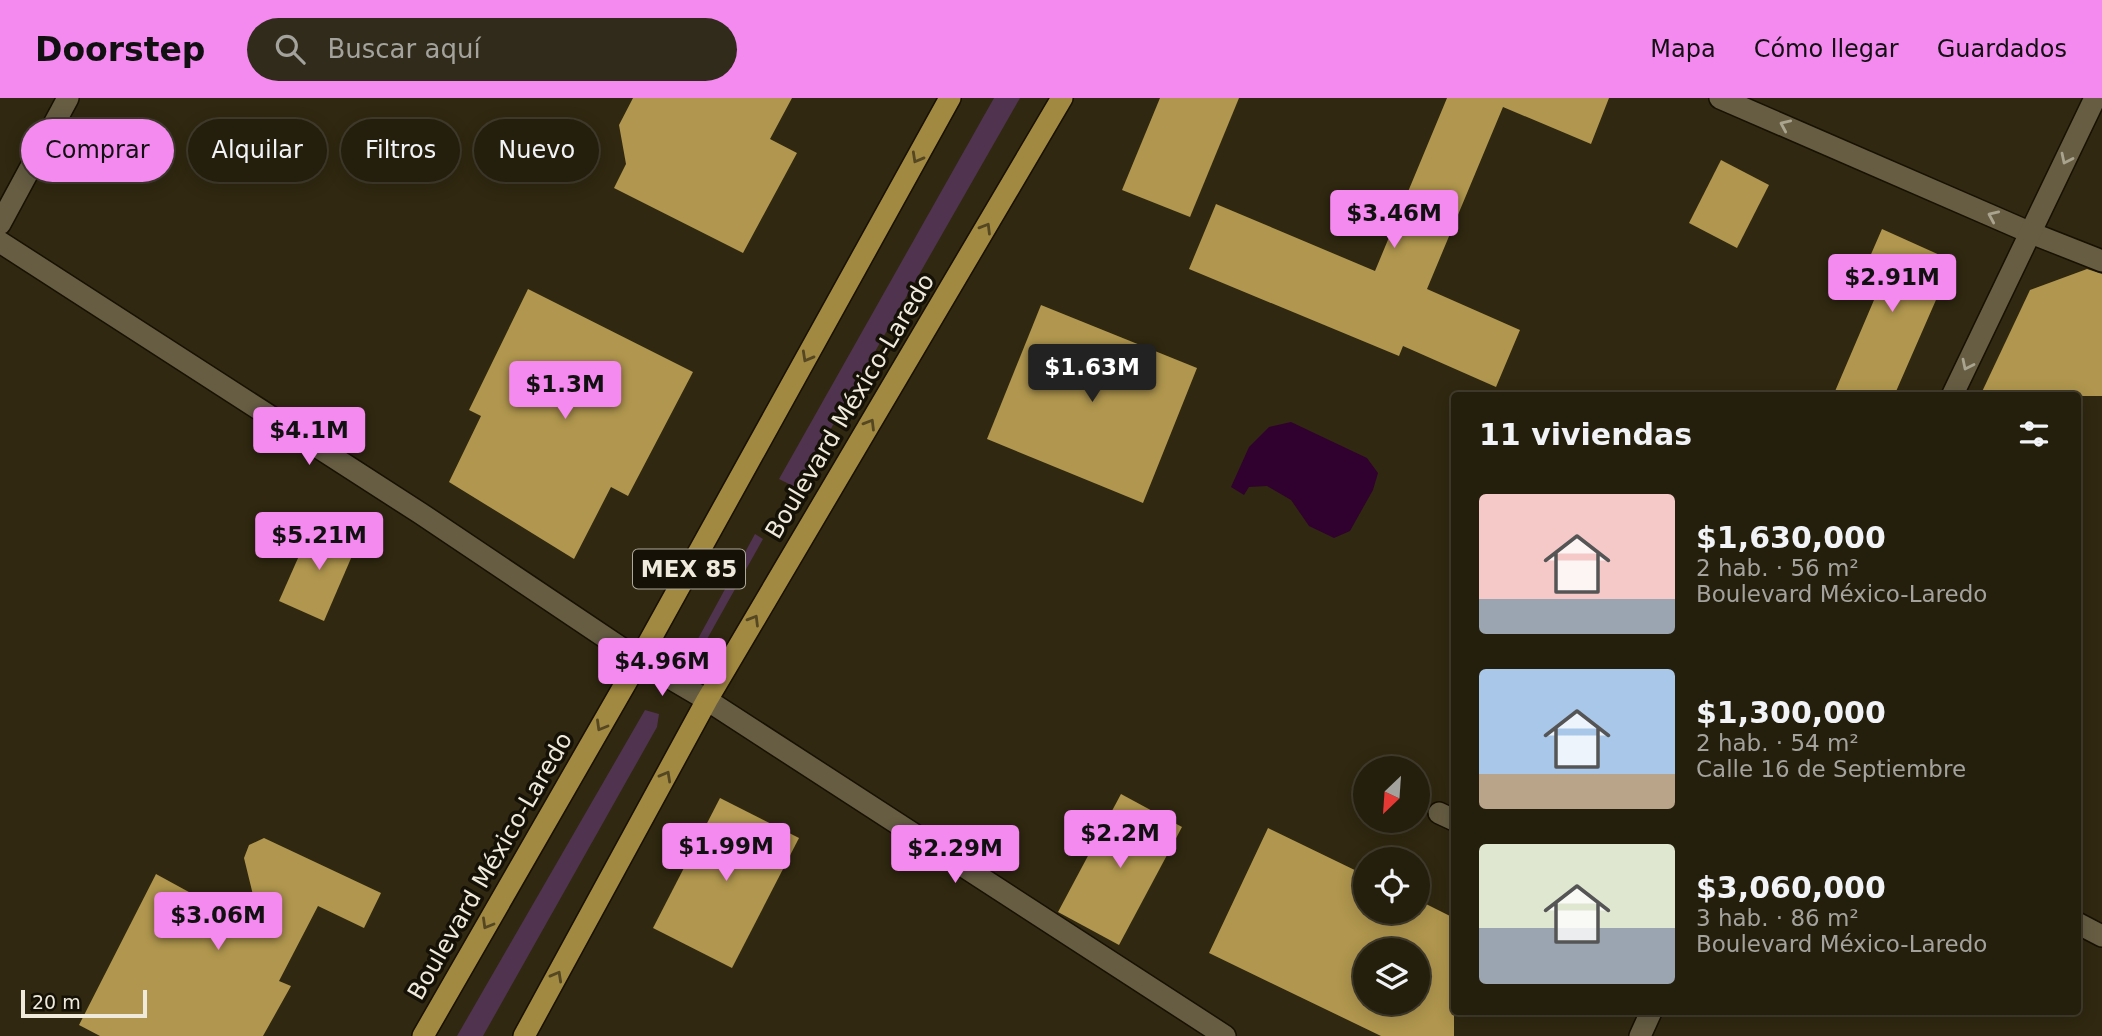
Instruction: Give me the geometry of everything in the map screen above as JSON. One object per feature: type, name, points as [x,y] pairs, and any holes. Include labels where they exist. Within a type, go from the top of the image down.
[{"type":"main road","name":"Boulevard México-Laredo","points":[[423,1036],[639,660],[950,98]]},
{"type":"main road","name":"Boulevard México-Laredo","points":[[524,1036],[707,700],[1062,98]]},
{"type":"street","points":[[0,224],[68,98]]},
{"type":"street","points":[[1720,98],[2031,233],[2102,261]]},
{"type":"street","points":[[1954,392],[2095,98]]},
{"type":"street","points":[[0,243],[420,513],[639,660],[707,700],[1225,1036]]},
{"type":"street","points":[[2081,925],[2102,936]]},
{"type":"street","points":[[1640,1036],[1650,1015]]},
{"type":"shaded area","points":[[994,98],[1020,98],[797,488],[779,479]]},
{"type":"shaded area","points":[[1291,422],[1367,458],[1378,473],[1373,490],[1350,531],[1334,538],[1309,526],[1291,500],[1267,486],[1249,487],[1244,495],[1231,487],[1249,447],[1269,427]]},
{"type":"shaded area","points":[[755,534],[763,539],[697,657],[693,648]]},
{"type":"shaded area","points":[[645,710],[659,714],[657,727],[483,1036],[457,1036]]},
{"type":"building","points":[[633,98],[792,98],[770,139],[797,153],[743,253],[614,188],[626,164],[619,125]]},
{"type":"building","points":[[1160,98],[1239,98],[1190,217],[1122,190]]},
{"type":"building","points":[[1447,98],[1609,98],[1591,144],[1503,107],[1427,289],[1520,330],[1496,387],[1403,346],[1399,356],[1189,269],[1216,204],[1375,271]]},
{"type":"building","points":[[1721,160],[1769,185],[1737,248],[1689,223]]},
{"type":"building","points":[[1882,229],[1953,261],[1896,392],[1835,392],[1874,300],[1855,291]]},
{"type":"building","points":[[2087,269],[2102,274],[2102,396],[2081,396],[2081,392],[1982,392],[2030,290]]},
{"type":"building","points":[[528,289],[693,372],[628,496],[611,487],[574,559],[449,482],[481,416],[469,410]]},
{"type":"building","points":[[1041,305],[1197,368],[1143,503],[987,439]]},
{"type":"building","points":[[314,522],[358,542],[324,621],[279,601]]},
{"type":"building","points":[[1121,794],[1182,827],[1119,945],[1058,912]]},
{"type":"building","points":[[720,798],[799,838],[732,968],[653,928]]},
{"type":"building","points":[[1268,828],[1353,869],[1353,924],[1430,924],[1430,906],[1451,916],[1451,1015],[1454,1015],[1454,1036],[1381,1036],[1209,953]]},
{"type":"building","points":[[264,838],[381,893],[364,928],[318,906],[279,981],[291,986],[263,1036],[100,1036],[79,1025],[156,874],[262,932],[244,858],[249,845]]}]
